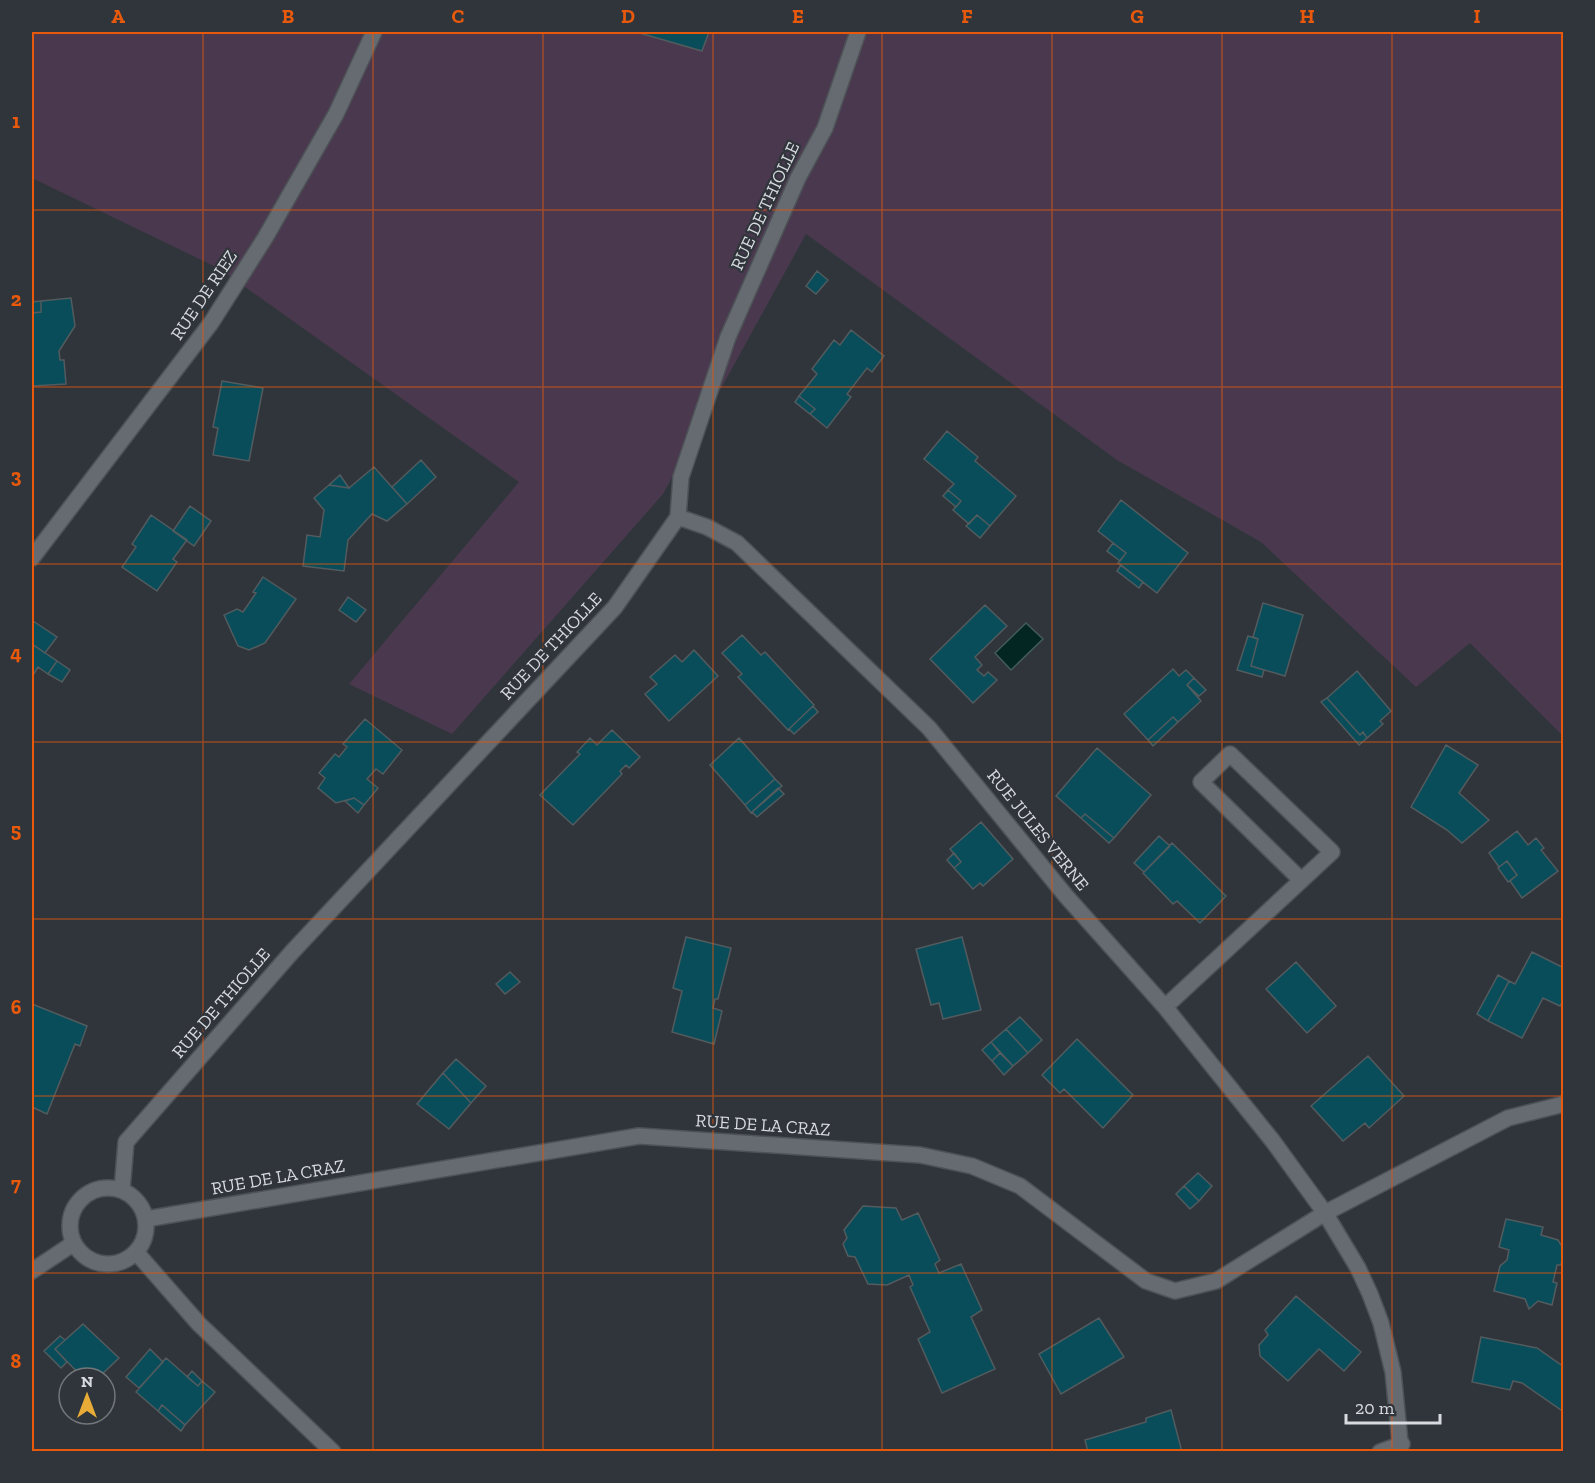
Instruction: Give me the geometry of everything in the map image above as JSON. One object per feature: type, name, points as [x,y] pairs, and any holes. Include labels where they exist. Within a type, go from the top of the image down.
[{"type":"street","name":"RUE DE RIEZ","points":[[32,558],[211,323],[265,238],[336,114],[374,32]]},
{"type":"street","name":"RUE DE THIOLLE","points":[[122,1190],[126,1142],[292,952],[615,607],[678,517],[681,477],[728,337],[798,178],[825,128],[858,32]]},
{"type":"street","name":"RUE JULES VERNE","points":[[678,517],[707,527],[737,543],[929,728],[1066,896],[1165,1006],[1272,1140],[1325,1213],[1358,1268],[1381,1323],[1393,1372],[1402,1448]]},
{"type":"street","points":[[1165,1006],[1332,852],[1230,754],[1201,782],[1301,880]]},
{"type":"street","name":"RUE DE LA CRAZ","points":[[146,1220],[639,1136],[920,1155],[972,1166],[1020,1186],[1146,1281],[1175,1291],[1216,1281],[1325,1213],[1508,1118],[1563,1104]]},
{"type":"street","points":[[109,1188],[122,1190],[137,1202],[146,1220],[143,1243],[136,1252],[115,1264],[102,1264],[91,1260],[74,1243],[70,1230],[71,1218],[85,1196],[109,1188]]},
{"type":"street","points":[[32,1271],[74,1243]]},
{"type":"street","points":[[136,1252],[199,1324],[333,1452]]},
{"type":"street","points":[[1380,1452],[1402,1448]]},
{"type":"shaded area","points":[[32,32],[1563,32],[1563,736],[1470,643],[1416,687],[1261,542],[1117,460],[806,234],[663,494],[452,734],[349,684],[519,482],[220,269],[32,178]]},
{"type":"shaded area","points":[[1026,623],[1043,639],[1011,670],[995,653]]},
{"type":"building","points":[[636,32],[709,32],[702,51]]},
{"type":"building","points":[[817,271],[828,280],[816,294],[806,286]]},
{"type":"building","points":[[71,298],[75,326],[59,351],[60,360],[64,360],[66,384],[32,386],[32,313],[41,312],[41,301]]},
{"type":"building","points":[[41,301],[41,312],[32,313],[32,302]]},
{"type":"building","points":[[851,330],[884,356],[872,372],[867,368],[847,394],[851,397],[827,428],[810,414],[815,409],[799,396],[817,374],[812,369],[834,340],[840,345]]},
{"type":"building","points":[[222,381],[263,388],[249,461],[213,455],[218,428],[213,427]]},
{"type":"building","points":[[799,396],[815,409],[810,414],[795,402]]},
{"type":"building","points":[[947,431],[978,457],[975,461],[1016,496],[990,526],[977,515],[969,524],[953,510],[961,501],[948,490],[954,484],[924,459]]},
{"type":"building","points":[[421,460],[436,477],[407,504],[392,487]]},
{"type":"building","points":[[374,467],[407,504],[387,521],[372,514],[348,540],[344,571],[303,566],[307,535],[320,537],[324,510],[314,498],[329,485],[349,488]]},
{"type":"building","points":[[340,475],[349,488],[329,485]]},
{"type":"building","points":[[948,490],[961,501],[956,507],[943,496]]},
{"type":"building","points":[[1121,500],[1188,553],[1157,593],[1118,563],[1126,553],[1098,531]]},
{"type":"building","points":[[190,506],[211,521],[194,546],[173,531]]},
{"type":"building","points":[[151,515],[187,540],[173,559],[177,562],[157,591],[122,567],[136,547],[132,544]]},
{"type":"building","points":[[977,515],[990,526],[980,538],[966,526]]},
{"type":"building","points":[[1113,543],[1126,553],[1120,561],[1107,551]]},
{"type":"building","points":[[1121,565],[1143,582],[1139,588],[1117,571]]},
{"type":"building","points":[[263,577],[296,599],[265,643],[249,650],[238,646],[224,615],[237,609],[243,612],[256,593],[253,592]]},
{"type":"building","points":[[348,597],[366,610],[356,622],[339,610]]},
{"type":"building","points":[[1263,603],[1303,615],[1285,676],[1251,666],[1258,639],[1253,637]]},
{"type":"building","points":[[985,605],[1007,626],[975,657],[982,665],[977,670],[984,676],[988,672],[997,680],[973,703],[930,659]]},
{"type":"building","points":[[33,621],[57,637],[45,653],[32,644]]},
{"type":"building","points":[[742,635],[761,655],[765,652],[814,705],[788,730],[738,677],[742,674],[722,653]]},
{"type":"building","points":[[1248,636],[1258,639],[1251,666],[1264,670],[1262,677],[1237,670]]},
{"type":"building","points":[[32,644],[57,661],[48,674],[38,667],[32,677]]},
{"type":"building","points":[[694,650],[718,676],[669,721],[645,694],[657,684],[650,677],[675,655],[682,662]]},
{"type":"building","points":[[57,661],[70,670],[62,682],[48,674]]},
{"type":"building","points":[[1173,669],[1179,676],[1186,670],[1194,678],[1187,685],[1201,701],[1178,722],[1173,717],[1148,740],[1124,714]]},
{"type":"building","points":[[1357,671],[1391,711],[1380,721],[1383,724],[1367,738],[1363,732],[1360,735],[1327,698]]},
{"type":"building","points":[[1194,678],[1206,690],[1199,696],[1187,685]]},
{"type":"building","points":[[1327,698],[1360,735],[1363,732],[1367,738],[1359,745],[1321,702]]},
{"type":"building","points":[[813,706],[818,712],[794,734],[789,729]]},
{"type":"building","points":[[1173,717],[1178,722],[1153,746],[1148,740]]},
{"type":"building","points":[[365,719],[402,750],[383,774],[376,769],[367,779],[378,788],[364,805],[354,798],[336,803],[318,788],[325,778],[319,773],[335,754],[339,757],[347,747],[343,744]]},
{"type":"building","points":[[612,730],[640,757],[629,768],[626,765],[620,771],[622,774],[573,825],[540,795],[580,754],[577,752],[590,738],[597,745]]},
{"type":"building","points":[[739,738],[775,779],[745,805],[710,765]]},
{"type":"building","points":[[1446,745],[1478,765],[1459,793],[1489,820],[1462,843],[1447,830],[1411,807]]},
{"type":"building","points":[[1097,748],[1151,795],[1114,838],[1085,814],[1081,818],[1056,796]]},
{"type":"building","points":[[775,779],[782,786],[751,813],[745,805]]},
{"type":"building","points":[[778,788],[784,794],[757,817],[752,812]]},
{"type":"building","points":[[354,798],[364,805],[358,813],[345,801]]},
{"type":"building","points":[[1085,814],[1114,838],[1109,843],[1081,818]]},
{"type":"building","points":[[981,822],[1013,859],[983,886],[980,883],[973,889],[954,868],[961,862],[950,849]]},
{"type":"building","points":[[1517,831],[1528,845],[1536,838],[1544,848],[1541,850],[1558,871],[1522,898],[1510,881],[1517,875],[1507,861],[1499,867],[1489,853]]},
{"type":"building","points":[[1159,836],[1170,846],[1144,872],[1134,863]]},
{"type":"building","points":[[1172,843],[1226,896],[1200,923],[1177,901],[1173,904],[1143,873]]},
{"type":"building","points":[[954,853],[961,862],[954,868],[947,860]]},
{"type":"building","points":[[1507,861],[1517,875],[1508,882],[1498,868]]},
{"type":"building","points":[[686,937],[731,948],[718,999],[715,999],[713,1008],[722,1011],[714,1044],[672,1032],[682,991],[673,988]]},
{"type":"building","points":[[962,937],[981,1010],[943,1019],[939,1003],[931,1005],[916,949]]},
{"type":"building","points":[[1532,952],[1564,968],[1564,1000],[1560,1006],[1543,998],[1522,1038],[1488,1021],[1509,981],[1515,984]]},
{"type":"building","points":[[1296,962],[1336,1006],[1307,1033],[1266,989]]},
{"type":"building","points":[[510,972],[520,982],[505,994],[496,984]]},
{"type":"building","points":[[1498,975],[1509,981],[1488,1021],[1477,1014]]},
{"type":"building","points":[[32,1004],[87,1026],[80,1046],[75,1044],[47,1114],[32,1107]]},
{"type":"building","points":[[1020,1017],[1042,1040],[1028,1053],[1006,1029]]},
{"type":"building","points":[[1006,1029],[1028,1053],[1013,1066],[991,1042]]},
{"type":"building","points":[[1077,1039],[1133,1095],[1103,1128],[1064,1089],[1060,1093],[1042,1075]]},
{"type":"building","points":[[991,1042],[1000,1053],[992,1061],[982,1050]]},
{"type":"building","points":[[1000,1053],[1013,1066],[1004,1075],[992,1061]]},
{"type":"building","points":[[1368,1056],[1404,1096],[1369,1128],[1365,1123],[1343,1141],[1311,1106]]},
{"type":"building","points":[[456,1059],[486,1086],[471,1103],[443,1073]]},
{"type":"building","points":[[443,1073],[471,1103],[449,1129],[417,1104]]},
{"type":"building","points":[[1198,1173],[1212,1186],[1199,1201],[1184,1186]]},
{"type":"building","points":[[1184,1186],[1199,1201],[1190,1209],[1176,1194]]},
{"type":"building","points":[[863,1206],[896,1208],[902,1220],[918,1213],[940,1260],[935,1264],[939,1273],[961,1264],[982,1310],[971,1317],[995,1369],[942,1393],[918,1339],[930,1332],[910,1287],[913,1285],[909,1275],[887,1285],[868,1284],[855,1257],[848,1256],[843,1244],[847,1238],[844,1230]]},
{"type":"building","points":[[1506,1219],[1543,1227],[1541,1235],[1558,1240],[1564,1250],[1561,1265],[1557,1265],[1553,1282],[1557,1283],[1552,1305],[1538,1301],[1529,1309],[1525,1299],[1494,1291],[1500,1266],[1507,1260],[1509,1250],[1499,1247]]},
{"type":"building","points":[[1296,1296],[1361,1352],[1344,1371],[1319,1349],[1288,1381],[1260,1356],[1259,1345],[1268,1335],[1265,1330]]},
{"type":"building","points":[[1099,1318],[1124,1357],[1061,1394],[1039,1354]]},
{"type":"building","points":[[83,1324],[119,1358],[111,1366],[71,1366],[55,1349]]},
{"type":"building","points":[[60,1336],[65,1340],[55,1349],[67,1362],[59,1366],[44,1351]]},
{"type":"building","points":[[1481,1337],[1537,1348],[1564,1367],[1564,1412],[1522,1383],[1513,1381],[1510,1390],[1472,1382]]},
{"type":"building","points":[[150,1349],[163,1362],[139,1388],[126,1377]]},
{"type":"building","points":[[166,1358],[198,1386],[202,1381],[215,1392],[185,1425],[162,1405],[158,1411],[136,1392]]},
{"type":"building","points":[[192,1371],[202,1381],[198,1386],[187,1377]]},
{"type":"building","points":[[162,1405],[185,1425],[181,1431],[158,1411]]},
{"type":"building","points":[[1171,1410],[1182,1452],[1088,1452],[1085,1440],[1146,1422],[1146,1418]]}]
